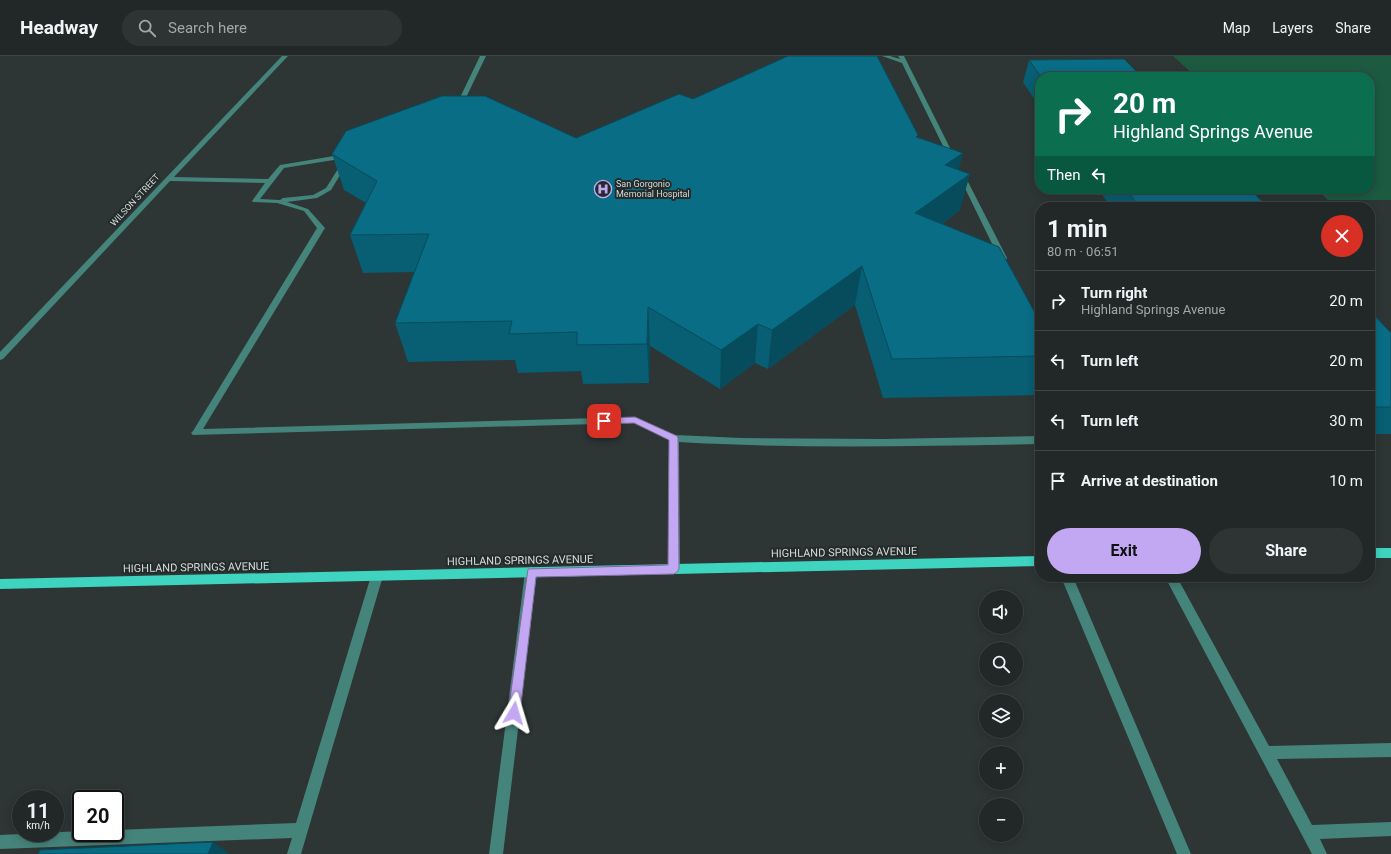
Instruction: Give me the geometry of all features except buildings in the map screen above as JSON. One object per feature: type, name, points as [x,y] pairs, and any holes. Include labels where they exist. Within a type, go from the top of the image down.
[{"type":"main road","points":[[1375,553],[1391,553]]},
{"type":"main road","name":"HIGHLAND SPRINGS AVENUE","points":[[0,584],[1035,561]]},
{"type":"street","name":"WILSON STREET","points":[[0,357],[285,56]]},
{"type":"street","points":[[454,117],[483,56]]},
{"type":"street","points":[[885,56],[903,59],[1008,268]]},
{"type":"street","points":[[349,156],[329,189],[316,197],[277,201],[255,201],[282,166],[349,156],[356,153]]},
{"type":"street","points":[[169,179],[270,180]]},
{"type":"street","points":[[277,201],[306,210],[321,228],[196,433],[635,420],[674,438],[741,442],[883,443],[1035,440]]},
{"type":"street","points":[[674,438],[674,569]]},
{"type":"street","points":[[496,854],[531,572]]},
{"type":"street","points":[[294,854],[377,576]]},
{"type":"street","points":[[1069,582],[1184,854]]},
{"type":"street","points":[[1174,582],[1320,854]]},
{"type":"street","points":[[1266,753],[1391,750]]},
{"type":"street","points":[[1308,832],[1391,829]]},
{"type":"street","points":[[0,842],[301,830]]},
{"type":"green space","points":[[1173,56],[1391,56],[1391,200],[1328,200],[1321,194],[1375,194],[1375,72],[1191,72]]},
{"type":"place","name":"San Gorgonio Memorial Hospital","points":[[603,189]]},
{"type":"route","points":[[514,713],[531,572],[674,569],[674,438],[635,420],[604,421]]}]
